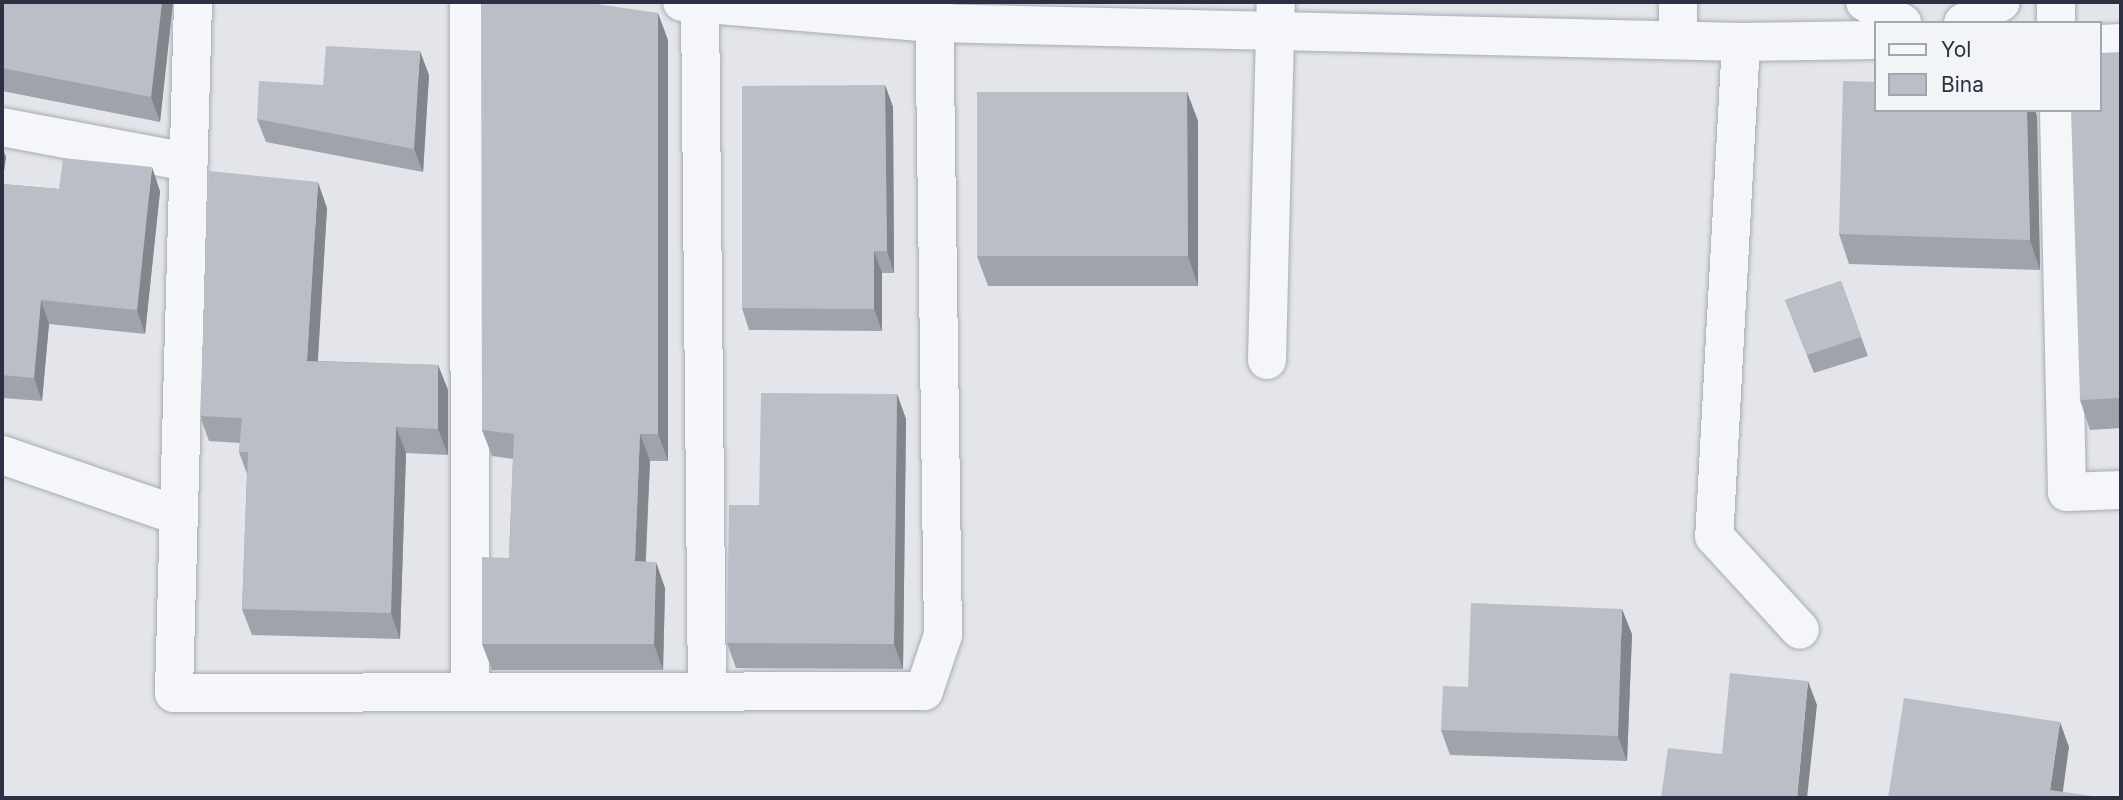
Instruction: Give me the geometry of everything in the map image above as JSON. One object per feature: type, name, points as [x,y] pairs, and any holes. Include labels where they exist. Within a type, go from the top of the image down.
[{"type":"street","points":[[193,2],[174,693],[924,691],[943,635],[934,12]]},
{"type":"street","points":[[469,2],[470,692]]},
{"type":"street","points":[[707,692],[694,2],[934,12],[1275,16],[1678,40],[1874,40]]},
{"type":"street","points":[[1678,2],[1678,40]]},
{"type":"street","points":[[1865,2],[1898,21]]},
{"type":"street","points":[[1967,21],[2001,2]]},
{"type":"street","points":[[2056,2],[2056,21]]},
{"type":"street","points":[[1268,360],[1275,16]]},
{"type":"street","points":[[1741,42],[1714,536],[1800,630]]},
{"type":"street","points":[[2102,44],[2121,43]]},
{"type":"street","points":[[2059,112],[2067,492],[2121,490]]},
{"type":"street","points":[[2,127],[188,162]]},
{"type":"street","points":[[2,455],[179,516]]},
{"type":"building","points":[[2,2],[162,2],[151,97],[2,68]]},
{"type":"building","points":[[481,2],[583,2],[658,13],[658,434],[640,434],[635,561],[656,562],[654,644],[482,644],[482,557],[509,558],[514,434],[482,430]]},
{"type":"building","points":[[326,46],[420,51],[414,149],[257,119],[259,81],[323,85]]},
{"type":"building","points":[[2121,52],[2121,398],[2080,400],[2071,112],[2102,112],[2102,53]]},
{"type":"building","points":[[1843,81],[1874,82],[1874,112],[2027,112],[2030,240],[1839,234]]},
{"type":"building","points":[[885,85],[887,251],[874,251],[874,309],[742,308],[742,86]]},
{"type":"building","points":[[977,92],[1187,92],[1188,256],[977,256]]},
{"type":"building","points":[[63,158],[152,167],[137,310],[41,300],[34,378],[2,375],[2,184],[59,189]]},
{"type":"building","points":[[209,171],[318,182],[307,361],[438,365],[438,429],[396,427],[391,613],[242,609],[248,452],[239,452],[242,418],[200,416]]},
{"type":"building","points":[[1841,281],[1861,337],[1807,355],[1785,300]]},
{"type":"building","points":[[761,393],[897,394],[894,644],[727,643],[729,505],[759,505]]},
{"type":"building","points":[[1471,603],[1622,609],[1618,736],[1441,730],[1443,686],[1468,687]]},
{"type":"building","points":[[1730,673],[1808,681],[1797,798],[1661,798],[1668,748],[1722,754]]},
{"type":"building","points":[[1904,698],[2060,722],[2050,790],[2106,798],[1888,798]]}]
